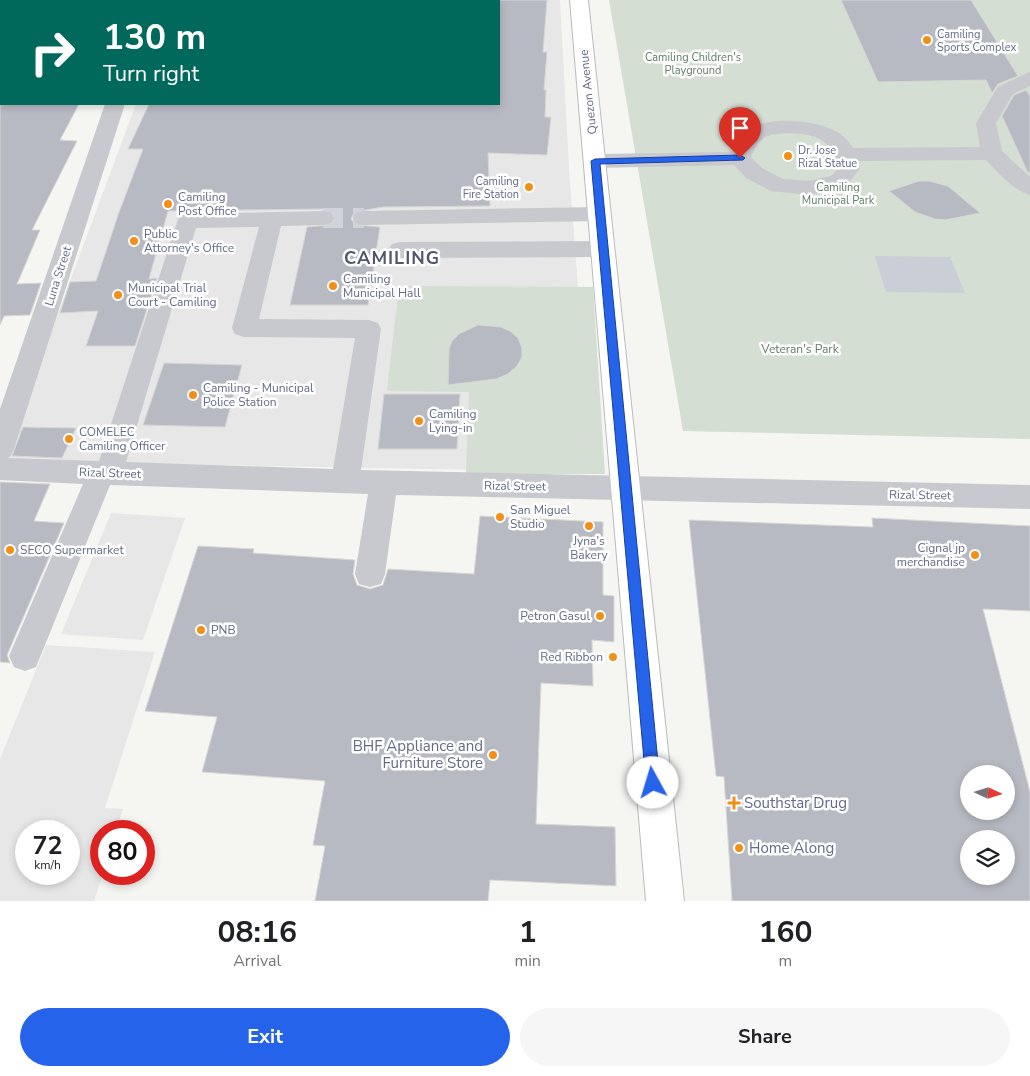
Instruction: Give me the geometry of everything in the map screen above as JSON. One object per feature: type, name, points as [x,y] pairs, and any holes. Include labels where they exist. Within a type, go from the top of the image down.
[{"type":"highway","name":"Quezon Avenue","points":[[579,0],[601,214],[602,249],[624,489],[665,901]]},
{"type":"street","points":[[1030,78],[1006,90],[986,123],[992,153],[1014,176],[1030,188]]},
{"type":"street","name":"Luna Street","points":[[0,449],[115,105]]},
{"type":"street","points":[[595,161],[740,158],[754,173],[779,186],[809,188],[838,181],[849,170],[846,155],[836,141],[813,129],[788,128],[761,131],[748,141],[740,158]]},
{"type":"street","points":[[846,155],[992,153]]},
{"type":"street","points":[[364,218],[601,214]]},
{"type":"street","points":[[272,218],[244,328],[369,329],[345,482]]},
{"type":"street","points":[[25,656],[105,473],[187,221],[323,218]]},
{"type":"street","points":[[400,250],[602,249]]},
{"type":"street","name":"Rizal Street","points":[[0,469],[345,482],[1030,497]]},
{"type":"street","points":[[370,574],[384,483]]},
{"type":"shaded area","points":[[500,0],[560,0],[569,169],[592,472],[3,461],[136,105],[500,105]]},
{"type":"shaded area","points":[[875,256],[950,257],[965,293],[886,292]]},
{"type":"shaded area","points":[[111,513],[185,518],[143,640],[61,634]]},
{"type":"shaded area","points":[[46,645],[155,652],[105,808],[123,809],[120,820],[90,820],[90,885],[99,885],[94,901],[0,901],[0,759]]},
{"type":"green space","name":"Camiling Municipal Park","points":[[609,0],[1030,0],[1030,439],[683,431]]},
{"type":"green space","points":[[399,286],[593,287],[605,474],[466,474],[469,392],[387,391]]},
{"type":"building","points":[[500,0],[547,0],[543,52],[547,52],[544,90],[546,90],[545,117],[551,117],[547,155],[488,153],[490,206],[383,207],[354,212],[351,219],[356,225],[380,227],[368,305],[290,305],[307,227],[331,225],[336,219],[331,211],[323,209],[168,211],[149,279],[157,278],[135,346],[86,346],[98,311],[60,313],[70,282],[96,281],[143,149],[128,149],[149,105],[500,105]]},
{"type":"building","name":"Camiling Sports Complex","points":[[841,0],[971,0],[1018,76],[998,84],[992,93],[986,80],[878,82]]},
{"type":"building","points":[[1026,90],[1030,96],[1030,174],[1002,116],[1014,95]]},
{"type":"building","points":[[0,105],[78,105],[60,140],[77,141],[32,230],[40,230],[17,284],[41,283],[30,315],[4,316],[0,325]]},
{"type":"building","points":[[919,181],[929,181],[948,186],[980,213],[945,220],[935,219],[915,212],[889,191]]},
{"type":"building","points":[[478,325],[501,327],[510,331],[518,338],[522,348],[522,357],[517,366],[508,374],[496,379],[448,385],[449,349],[452,341],[459,334]]},
{"type":"building","name":"Camiling - Municipal Police Station","points":[[164,363],[242,365],[225,427],[143,425]]},
{"type":"building","name":"Camiling Lying-in","points":[[384,394],[460,394],[457,449],[378,449]]},
{"type":"building","points":[[23,427],[76,428],[62,458],[12,456]]},
{"type":"building","points":[[0,482],[50,484],[34,521],[64,523],[7,655],[10,663],[0,662]]},
{"type":"building","points":[[480,516],[603,522],[603,595],[614,596],[614,642],[592,640],[593,686],[541,683],[536,824],[615,827],[616,886],[490,880],[488,901],[315,901],[325,846],[313,845],[325,781],[202,772],[217,717],[145,711],[198,546],[254,549],[253,553],[355,560],[353,574],[357,585],[370,589],[383,585],[388,569],[474,574]]},
{"type":"building","points":[[872,518],[1030,526],[1030,611],[983,609],[1030,792],[1030,901],[732,901],[724,777],[716,776],[689,520],[873,527]]},
{"type":"tunnel","points":[[323,218],[364,218]]},
{"type":"place","name":"Camiling Sports Complex","points":[[927,40]]},
{"type":"place","name":"Dr. Jose Rizal Statue","points":[[788,156]]},
{"type":"place","name":"Camiling Fire Station","points":[[529,187]]},
{"type":"place","name":"Camiling Post Office","points":[[168,204]]},
{"type":"place","name":"Public Attorney's Office","points":[[134,241]]},
{"type":"place","name":"Camiling Municipal Hall","points":[[333,286]]},
{"type":"place","name":"Municipal Trial Court - Camiling","points":[[118,295]]},
{"type":"place","name":"Camiling - Municipal Police Station","points":[[193,395]]},
{"type":"place","name":"Camiling Lying-in","points":[[419,421]]},
{"type":"place","name":"COMELEC Camiling Officer","points":[[69,439]]},
{"type":"place","name":"San Miguel Studio","points":[[500,517]]},
{"type":"place","name":"Jyna's Bakery","points":[[589,526]]},
{"type":"place","name":"SECO Supermarket","points":[[10,550]]},
{"type":"place","name":"Cignal jp merchandise","points":[[975,555]]},
{"type":"place","name":"Petron Gasul","points":[[600,616]]},
{"type":"place","name":"PNB","points":[[201,630]]},
{"type":"place","name":"Red Ribbon","points":[[613,657]]},
{"type":"place","name":"BHF Appliance and Furniture Store","points":[[493,755]]},
{"type":"place","name":"Southstar Drug","points":[[734,803]]},
{"type":"place","name":"Home Along","points":[[739,848]]},
{"type":"district","name":"CAMILING","points":[[392,258]]},
{"type":"route","points":[[653,783],[624,489],[595,161],[740,158]]},
{"type":"park label","name":"Camiling Children's Playground","points":[[693,63]]},
{"type":"park label","name":"Veteran's Park","points":[[800,349]]}]
